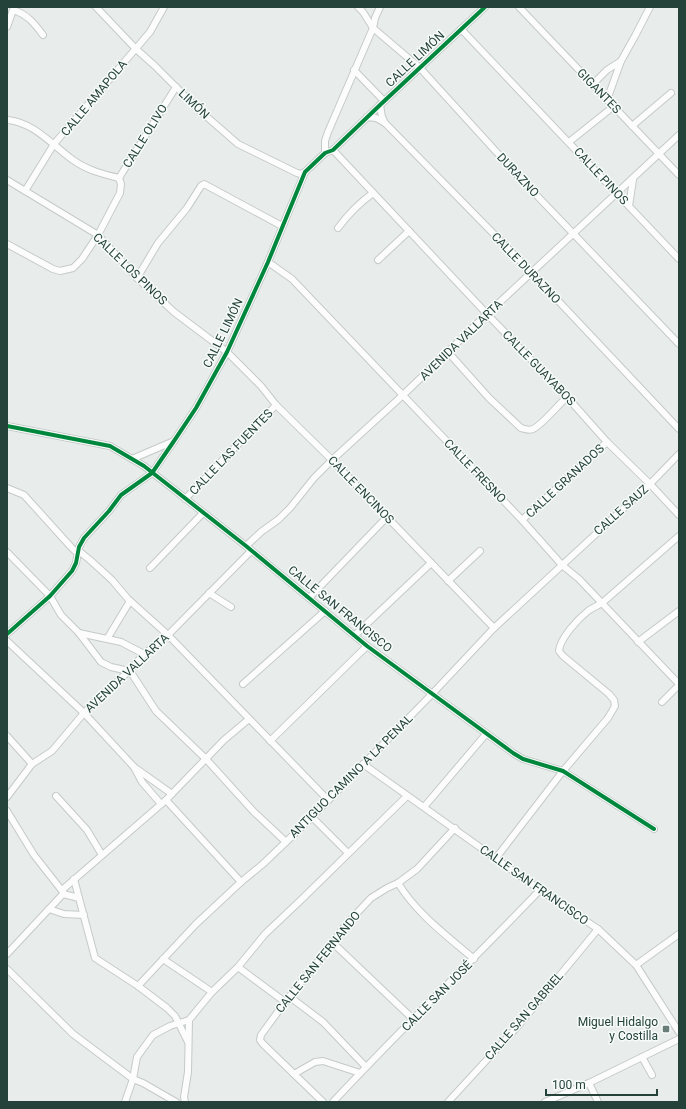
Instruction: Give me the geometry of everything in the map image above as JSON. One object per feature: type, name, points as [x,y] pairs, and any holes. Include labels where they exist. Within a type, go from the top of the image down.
[{"type":"street","name":"CALLE AMAPOLA","points":[[26,191],[54,144],[150,32],[164,7]]},
{"type":"street","name":"DURAZNO","points":[[358,7],[373,28],[420,68],[574,235],[679,344]]},
{"type":"street","points":[[325,153],[325,141],[328,132],[373,28],[380,7]]},
{"type":"street","name":"CALLE LIMÓN","points":[[152,473],[196,408],[227,352],[268,262],[305,172],[325,153],[333,150],[485,7]]},
{"type":"street","name":"GIGANTES","points":[[519,7],[679,175]]},
{"type":"street","points":[[607,100],[621,61],[650,7]]},
{"type":"street","points":[[7,27],[13,8],[34,22],[43,35]]},
{"type":"street","name":"LIMÓN","points":[[98,8],[136,49],[199,110],[243,147],[297,173],[301,174],[305,172]]},
{"type":"street","name":"CALLE PINOS","points":[[461,29],[522,94],[570,142],[679,259]]},
{"type":"street","points":[[592,85],[607,70],[621,61]]},
{"type":"street","points":[[354,70],[382,103]]},
{"type":"street","name":"CALLE OLIVO","points":[[7,244],[53,269],[60,271],[72,268],[78,264],[98,235],[120,193],[121,184],[119,178],[176,87]]},
{"type":"street","points":[[632,126],[671,93]]},
{"type":"street","name":"CALLE DURAZNO","points":[[382,103],[382,117],[385,123],[532,273],[679,430]]},
{"type":"street","points":[[570,142],[614,106]]},
{"type":"street","points":[[367,117],[376,118],[385,123]]},
{"type":"street","points":[[7,119],[28,125],[72,159],[84,166],[96,172],[119,178]]},
{"type":"street","name":"AVENIDA VALLARTA","points":[[246,546],[261,532],[285,514],[314,478],[332,460],[403,396],[487,314],[633,180],[679,135]]},
{"type":"street","name":"CALLE GUAYABOS","points":[[333,150],[567,397],[607,442],[679,515]]},
{"type":"street","name":"CALLE LOS PINOS","points":[[7,180],[98,235],[137,278],[174,312],[227,352]]},
{"type":"street","points":[[629,206],[633,180]]},
{"type":"street","points":[[137,278],[158,243],[187,208],[201,186],[204,184],[282,226]]},
{"type":"street","points":[[338,228],[347,215],[357,205],[373,193]]},
{"type":"street","points":[[378,260],[409,231]]},
{"type":"street","name":"CALLE FRESNO","points":[[268,262],[292,279],[522,520],[562,565],[579,579],[679,685],[662,702]]},
{"type":"street","name":"CALLE ENCINOS","points":[[227,352],[261,386],[276,405],[332,460],[494,628]]},
{"type":"street","points":[[448,352],[489,398],[521,428],[530,430],[536,427],[567,397]]},
{"type":"street","name":"CALLE LAS FUENTES","points":[[185,499],[276,405]]},
{"type":"street","name":"CALLE SAN FRANCISCO","points":[[7,426],[110,446],[132,459],[246,546],[367,646],[486,734],[523,759],[563,771],[654,829]]},
{"type":"street","points":[[132,459],[174,441]]},
{"type":"street","name":"CALLE GRANADOS","points":[[522,520],[607,442]]},
{"type":"street","name":"CALLE SAUZ","points":[[562,565],[650,484],[679,454]]},
{"type":"street","points":[[7,634],[50,596],[72,571],[76,563],[79,548],[84,538],[109,511],[121,495],[152,473]]},
{"type":"street","points":[[7,488],[24,494],[71,547],[79,551],[112,580],[130,601],[168,636],[328,800]]},
{"type":"street","points":[[150,568],[203,513]]},
{"type":"street","points":[[309,598],[387,517]]},
{"type":"street","points":[[496,858],[563,771],[608,718],[615,706],[614,700],[609,694],[563,656],[559,651],[562,640],[589,609],[602,603],[679,536]]},
{"type":"street","name":"AVENIDA VALLARTA","points":[[7,797],[32,764],[52,751],[84,713],[129,671],[144,654],[168,636],[251,551]]},
{"type":"street","points":[[448,581],[480,551]]},
{"type":"street","points":[[7,552],[50,596],[62,615],[79,633],[101,662],[111,667],[129,671],[134,676],[153,707],[206,759],[254,812],[286,842]]},
{"type":"street","points":[[355,636],[431,562]]},
{"type":"street","name":"ANTIGUO CAMINO A LA PENAL","points":[[138,986],[196,924],[241,882],[263,864],[312,817],[494,628],[562,565]]},
{"type":"street","points":[[209,593],[231,607]]},
{"type":"street","points":[[107,639],[130,601]]},
{"type":"street","points":[[243,684],[325,611]]},
{"type":"street","points":[[638,642],[679,611]]},
{"type":"street","points":[[79,633],[121,642],[144,654]]},
{"type":"street","points":[[7,641],[84,713],[134,767],[172,794]]},
{"type":"street","points":[[270,741],[367,646]]},
{"type":"street","points":[[7,954],[49,909],[74,879],[172,794],[224,740],[249,719]]},
{"type":"street","points":[[424,807],[486,734]]},
{"type":"street","points":[[7,736],[32,764]]},
{"type":"street","name":"CALLE SAN FRANCISCO","points":[[363,764],[455,828],[540,890],[598,929],[636,964],[679,1032]]},
{"type":"street","points":[[134,767],[142,782],[241,882]]},
{"type":"street","points":[[56,796],[87,830],[102,855]]},
{"type":"street","points":[[125,1102],[133,1079],[137,1057],[153,1035],[178,1023],[189,1020],[212,992],[238,967],[265,934],[407,796]]},
{"type":"street","points":[[7,811],[34,855],[63,892],[79,898]]},
{"type":"street","points":[[312,817],[348,853]]},
{"type":"street","name":"CALLE SAN FERNANDO","points":[[294,1074],[260,1040],[261,1035],[343,928],[371,898],[386,888],[398,883],[417,869],[455,828]]},
{"type":"street","points":[[74,879],[95,958],[138,986],[167,1008],[175,1016],[188,1042]]},
{"type":"street","points":[[398,883],[408,898],[427,918],[474,959]]},
{"type":"street","name":"CALLE SAN JOSÉ","points":[[333,1102],[540,890]]},
{"type":"street","points":[[49,909],[64,914],[84,915]]},
{"type":"street","name":"CALLE SAN GABRIEL","points":[[448,1102],[518,1026],[598,929]]},
{"type":"street","points":[[636,964],[679,934]]},
{"type":"street","points":[[333,943],[414,1020]]},
{"type":"street","points":[[163,959],[212,992]]},
{"type":"street","points":[[238,967],[285,1002]]},
{"type":"street","points":[[7,969],[73,1034],[133,1079],[176,1102]]},
{"type":"street","points":[[290,997],[323,1022],[366,1067]]},
{"type":"street","points":[[184,1102],[188,1072],[189,1020]]},
{"type":"street","points":[[545,1102],[589,1083],[679,1039]]},
{"type":"street","points":[[642,1057],[652,1075]]},
{"type":"street","points":[[323,1102],[294,1074],[314,1062],[323,1061],[360,1073]]},
{"type":"street","points":[[589,1083],[598,1102]]},
{"type":"cycle path","points":[[7,634],[50,596],[72,571],[76,563],[79,547],[84,538],[109,511],[121,495],[152,473],[196,408],[227,352],[268,262],[305,172],[325,153],[333,150],[485,7]]},
{"type":"cycle path","points":[[7,426],[110,446],[144,466],[246,546],[367,646],[513,753],[523,759],[563,771],[654,829]]},
{"type":"place","name":"Miguel Hidalgo y Costilla","points":[[666,1029]]}]
